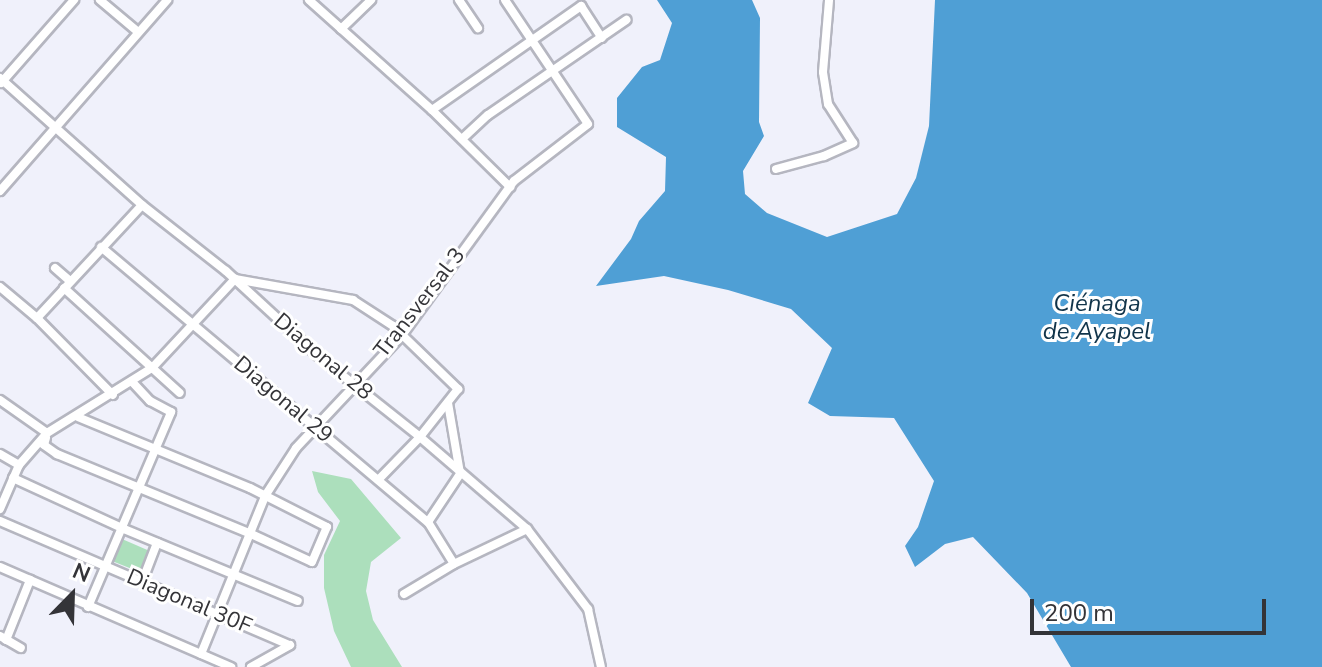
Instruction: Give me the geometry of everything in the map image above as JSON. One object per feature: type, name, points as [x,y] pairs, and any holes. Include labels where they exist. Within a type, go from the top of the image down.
[{"type":"street","points":[[1,81],[74,0]]},
{"type":"street","points":[[100,0],[137,31]]},
{"type":"street","points":[[0,191],[167,0]]},
{"type":"street","points":[[309,0],[432,110],[510,187]]},
{"type":"street","points":[[341,29],[360,3],[371,0]]},
{"type":"street","points":[[459,0],[478,28]]},
{"type":"street","points":[[505,0],[552,69]]},
{"type":"street","points":[[776,169],[824,156],[853,143],[828,104],[823,72],[829,0]]},
{"type":"street","points":[[432,110],[581,6],[602,38]]},
{"type":"street","points":[[462,139],[552,69],[626,20]]},
{"type":"street","name":"Transversal 3","points":[[201,654],[265,496],[314,427],[402,335],[510,187],[588,124],[552,69]]},
{"type":"street","name":"Diagonal 28","points":[[1,81],[142,205],[235,279],[527,529],[588,609],[601,667]]},
{"type":"street","points":[[37,318],[142,205]]},
{"type":"street","name":"Diagonal 29","points":[[101,247],[428,522],[454,564]]},
{"type":"street","points":[[55,268],[67,284],[180,393]]},
{"type":"street","points":[[0,509],[19,465],[47,433],[78,417],[152,368],[196,325],[235,279],[353,300],[402,335],[458,389],[420,437],[378,480]]},
{"type":"street","points":[[0,287],[37,318],[113,395]]},
{"type":"street","points":[[88,607],[124,529],[171,412],[150,401],[132,382]]},
{"type":"street","points":[[0,400],[47,433]]},
{"type":"street","points":[[428,522],[460,474],[448,403]]},
{"type":"street","points":[[47,433],[44,445],[57,454],[312,562],[327,527],[157,448],[78,417]]},
{"type":"street","points":[[0,454],[19,465]]},
{"type":"street","points":[[13,478],[124,529],[298,601]]},
{"type":"street","name":"Diagonal 30F","points":[[0,521],[290,645],[251,667]]},
{"type":"street","points":[[404,594],[454,564],[527,529]]},
{"type":"street","points":[[142,582],[157,543]]},
{"type":"street","points":[[0,567],[231,667]]},
{"type":"street","points":[[21,648],[3,638],[30,580]]},
{"type":"green space","points":[[312,471],[351,479],[401,538],[371,562],[366,591],[373,620],[402,667],[351,667],[334,631],[324,588],[324,555],[340,521],[318,492]]},
{"type":"green space","points":[[122,539],[152,552],[142,573],[112,561]]},
{"type":"water","name":"Ciénaga de Ayapel","points":[[657,0],[752,0],[760,18],[759,122],[764,136],[743,171],[745,194],[767,213],[827,237],[897,214],[916,178],[929,126],[935,0],[1322,0],[1322,667],[1071,667],[1027,593],[973,537],[945,544],[915,567],[905,546],[918,527],[934,481],[894,418],[830,416],[808,403],[832,348],[791,309],[728,290],[664,276],[596,286],[631,239],[639,221],[665,191],[666,157],[617,127],[617,98],[642,67],[660,60],[672,23]]}]
